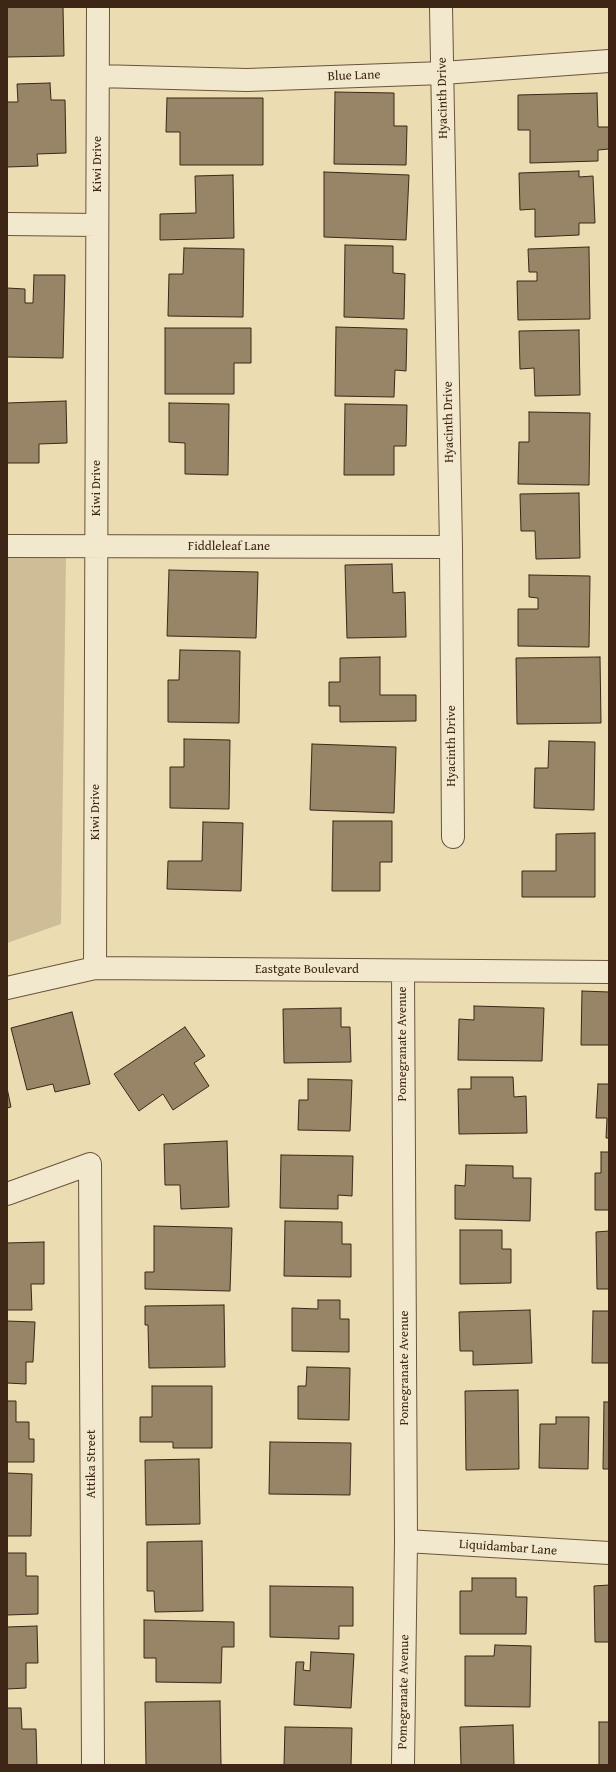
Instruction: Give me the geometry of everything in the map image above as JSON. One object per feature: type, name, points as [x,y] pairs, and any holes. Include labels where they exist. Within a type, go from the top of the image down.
[{"type":"street","name":"Kiwi Drive","points":[[95,968],[98,7]]},
{"type":"street","name":"Hyacinth Drive","points":[[441,7],[451,548],[453,837]]},
{"type":"street","name":"Blue Lane","points":[[98,76],[248,80],[442,72],[609,61]]},
{"type":"street","points":[[7,224],[98,225]]},
{"type":"street","name":"Fiddleleaf Lane","points":[[7,546],[451,548]]},
{"type":"street","name":"Eastgate Boulevard","points":[[7,988],[95,968],[609,972]]},
{"type":"street","name":"Pomegranate Avenue","points":[[403,971],[406,1541],[403,1765]]},
{"type":"street","name":"Attika Street","points":[[7,1194],[90,1164],[94,1765]]},
{"type":"street","name":"Liquidambar Lane","points":[[406,1541],[609,1553]]},
{"type":"shaded area","points":[[66,556],[61,924],[7,943],[7,557]]},
{"type":"building","points":[[7,7],[63,7],[64,56],[7,57]]},
{"type":"building","points":[[50,83],[51,100],[65,100],[66,153],[37,154],[38,166],[7,167],[7,102],[18,102],[17,84]]},
{"type":"building","points":[[335,92],[394,93],[394,126],[407,126],[406,165],[334,164]]},
{"type":"building","points":[[597,93],[598,127],[609,127],[609,149],[598,150],[598,161],[530,163],[530,130],[518,130],[518,95]]},
{"type":"building","points":[[167,98],[263,98],[263,165],[180,165],[180,132],[166,132]]},
{"type":"building","points":[[579,171],[579,177],[593,176],[595,223],[579,223],[579,235],[535,237],[535,209],[520,210],[519,173]]},
{"type":"building","points":[[324,172],[409,175],[406,240],[324,237]]},
{"type":"building","points":[[233,175],[234,238],[160,240],[160,214],[196,213],[195,176]]},
{"type":"building","points":[[345,245],[393,246],[393,273],[405,274],[404,319],[344,317]]},
{"type":"building","points":[[589,247],[590,319],[518,320],[517,281],[537,281],[537,272],[529,272],[528,249]]},
{"type":"building","points":[[184,248],[244,249],[243,317],[168,316],[169,274],[183,274]]},
{"type":"building","points":[[34,275],[65,275],[63,358],[7,357],[7,288],[25,289],[25,303],[33,303]]},
{"type":"building","points":[[336,327],[407,329],[406,371],[395,370],[394,397],[335,396]]},
{"type":"building","points":[[165,328],[251,328],[251,363],[234,363],[234,394],[165,394]]},
{"type":"building","points":[[579,330],[580,395],[535,396],[534,368],[520,369],[519,331]]},
{"type":"building","points":[[66,401],[67,443],[39,444],[39,463],[7,463],[7,403]]},
{"type":"building","points":[[169,403],[229,404],[228,475],[185,474],[185,443],[169,442]]},
{"type":"building","points":[[345,404],[407,405],[406,446],[394,446],[394,475],[344,475]]},
{"type":"building","points":[[529,412],[590,413],[589,485],[518,484],[519,442],[529,442]]},
{"type":"building","points":[[579,493],[580,558],[536,559],[535,531],[521,531],[520,494]]},
{"type":"building","points":[[392,564],[393,593],[405,592],[406,637],[347,638],[345,565]]},
{"type":"building","points":[[169,570],[258,572],[256,638],[167,636]]},
{"type":"building","points":[[529,575],[590,576],[589,647],[518,646],[518,609],[538,609],[538,598],[529,597]]},
{"type":"building","points":[[180,650],[240,651],[239,723],[168,722],[168,680],[179,680]]},
{"type":"building","points":[[380,657],[380,695],[416,695],[416,721],[340,722],[340,706],[329,706],[329,682],[340,682],[340,658]]},
{"type":"building","points":[[600,657],[601,723],[517,724],[516,658]]},
{"type":"building","points":[[184,739],[230,740],[229,809],[170,808],[170,767],[184,767]]},
{"type":"building","points":[[549,741],[595,742],[594,810],[534,808],[535,768],[548,768]]},
{"type":"building","points":[[312,744],[396,747],[394,813],[310,810]]},
{"type":"building","points":[[333,821],[392,821],[392,862],[380,862],[380,891],[332,891]]},
{"type":"building","points":[[203,822],[243,823],[241,891],[167,889],[168,861],[202,861]]},
{"type":"building","points":[[595,833],[595,897],[522,897],[522,871],[556,871],[556,834]]},
{"type":"building","points":[[582,991],[609,992],[609,1045],[581,1045]]},
{"type":"building","points":[[474,1006],[544,1008],[542,1061],[458,1060],[459,1019],[474,1020]]},
{"type":"building","points":[[341,1008],[341,1027],[350,1027],[351,1062],[284,1063],[283,1009]]},
{"type":"building","points":[[72,1012],[90,1084],[55,1092],[53,1084],[27,1090],[11,1028]]},
{"type":"building","points":[[185,1027],[205,1056],[194,1063],[209,1086],[173,1110],[163,1094],[139,1111],[114,1074]]},
{"type":"building","points":[[471,1077],[513,1077],[514,1097],[526,1096],[527,1133],[459,1134],[458,1089],[471,1089]]},
{"type":"building","points":[[308,1079],[352,1080],[350,1131],[298,1130],[299,1100],[308,1100]]},
{"type":"building","points":[[598,1084],[609,1084],[609,1138],[606,1138],[607,1118],[596,1118]]},
{"type":"building","points":[[7,1088],[11,1107],[7,1108]]},
{"type":"building","points":[[227,1141],[229,1207],[181,1209],[180,1185],[165,1185],[164,1144]]},
{"type":"building","points":[[601,1152],[609,1152],[609,1210],[595,1210],[595,1173],[601,1173]]},
{"type":"building","points":[[281,1155],[353,1156],[352,1196],[338,1195],[338,1209],[280,1208]]},
{"type":"building","points":[[466,1165],[513,1166],[513,1178],[531,1178],[530,1221],[455,1219],[455,1185],[465,1186]]},
{"type":"building","points":[[285,1221],[342,1222],[342,1244],[351,1244],[351,1277],[284,1276]]},
{"type":"building","points":[[154,1226],[232,1228],[230,1291],[145,1289],[145,1272],[154,1272]]},
{"type":"building","points":[[460,1230],[502,1230],[502,1249],[511,1249],[511,1283],[460,1284]]},
{"type":"building","points":[[609,1231],[609,1289],[597,1289],[596,1232]]},
{"type":"building","points":[[44,1242],[44,1284],[31,1284],[32,1310],[7,1310],[7,1243]]},
{"type":"building","points":[[318,1300],[340,1300],[340,1319],[349,1319],[349,1352],[292,1351],[292,1308],[318,1309]]},
{"type":"building","points":[[224,1305],[225,1367],[149,1368],[148,1325],[145,1325],[145,1306]]},
{"type":"building","points":[[530,1310],[532,1363],[473,1365],[473,1351],[460,1351],[459,1312]]},
{"type":"building","points":[[593,1311],[609,1311],[609,1363],[592,1363]]},
{"type":"building","points":[[7,1321],[35,1322],[33,1362],[26,1362],[26,1384],[7,1383]]},
{"type":"building","points":[[307,1367],[350,1368],[349,1420],[298,1419],[298,1386],[306,1386]]},
{"type":"building","points":[[152,1386],[212,1386],[212,1448],[173,1448],[173,1442],[140,1442],[140,1417],[152,1417]]},
{"type":"building","points":[[518,1390],[519,1469],[466,1470],[465,1391]]},
{"type":"building","points":[[7,1401],[16,1401],[16,1422],[29,1422],[29,1439],[34,1439],[34,1462],[7,1462]]},
{"type":"building","points":[[604,1402],[609,1402],[609,1469],[603,1469]]},
{"type":"building","points":[[556,1417],[589,1417],[588,1469],[539,1468],[540,1424],[556,1424]]},
{"type":"building","points":[[270,1442],[351,1443],[350,1495],[269,1494]]},
{"type":"building","points":[[199,1459],[200,1524],[146,1525],[145,1460]]},
{"type":"building","points":[[7,1473],[32,1474],[31,1536],[7,1536]]},
{"type":"building","points":[[202,1541],[203,1611],[155,1612],[154,1591],[147,1591],[147,1542]]},
{"type":"building","points":[[7,1553],[26,1553],[26,1576],[38,1576],[38,1614],[7,1615]]},
{"type":"building","points":[[472,1578],[516,1578],[516,1597],[527,1597],[526,1634],[460,1634],[460,1591],[472,1591]]},
{"type":"building","points":[[609,1585],[609,1642],[595,1642],[594,1586]]},
{"type":"building","points":[[270,1586],[353,1587],[353,1626],[339,1626],[339,1639],[270,1637]]},
{"type":"building","points":[[144,1620],[234,1622],[234,1647],[222,1647],[221,1683],[156,1682],[156,1658],[144,1658]]},
{"type":"building","points":[[37,1626],[38,1663],[26,1663],[26,1688],[7,1689],[7,1627]]},
{"type":"building","points":[[495,1645],[531,1646],[530,1707],[465,1706],[465,1656],[494,1656]]},
{"type":"building","points":[[311,1652],[354,1654],[351,1708],[294,1705],[296,1662],[304,1662],[303,1670],[310,1671]]},
{"type":"building","points":[[220,1701],[221,1765],[146,1765],[145,1702]]},
{"type":"building","points":[[7,1708],[21,1708],[22,1729],[36,1729],[37,1765],[7,1765]]},
{"type":"building","points":[[599,1722],[609,1722],[609,1765],[599,1765]]},
{"type":"building","points":[[513,1725],[514,1765],[461,1765],[460,1727]]},
{"type":"building","points":[[285,1727],[352,1728],[351,1765],[284,1765]]}]
